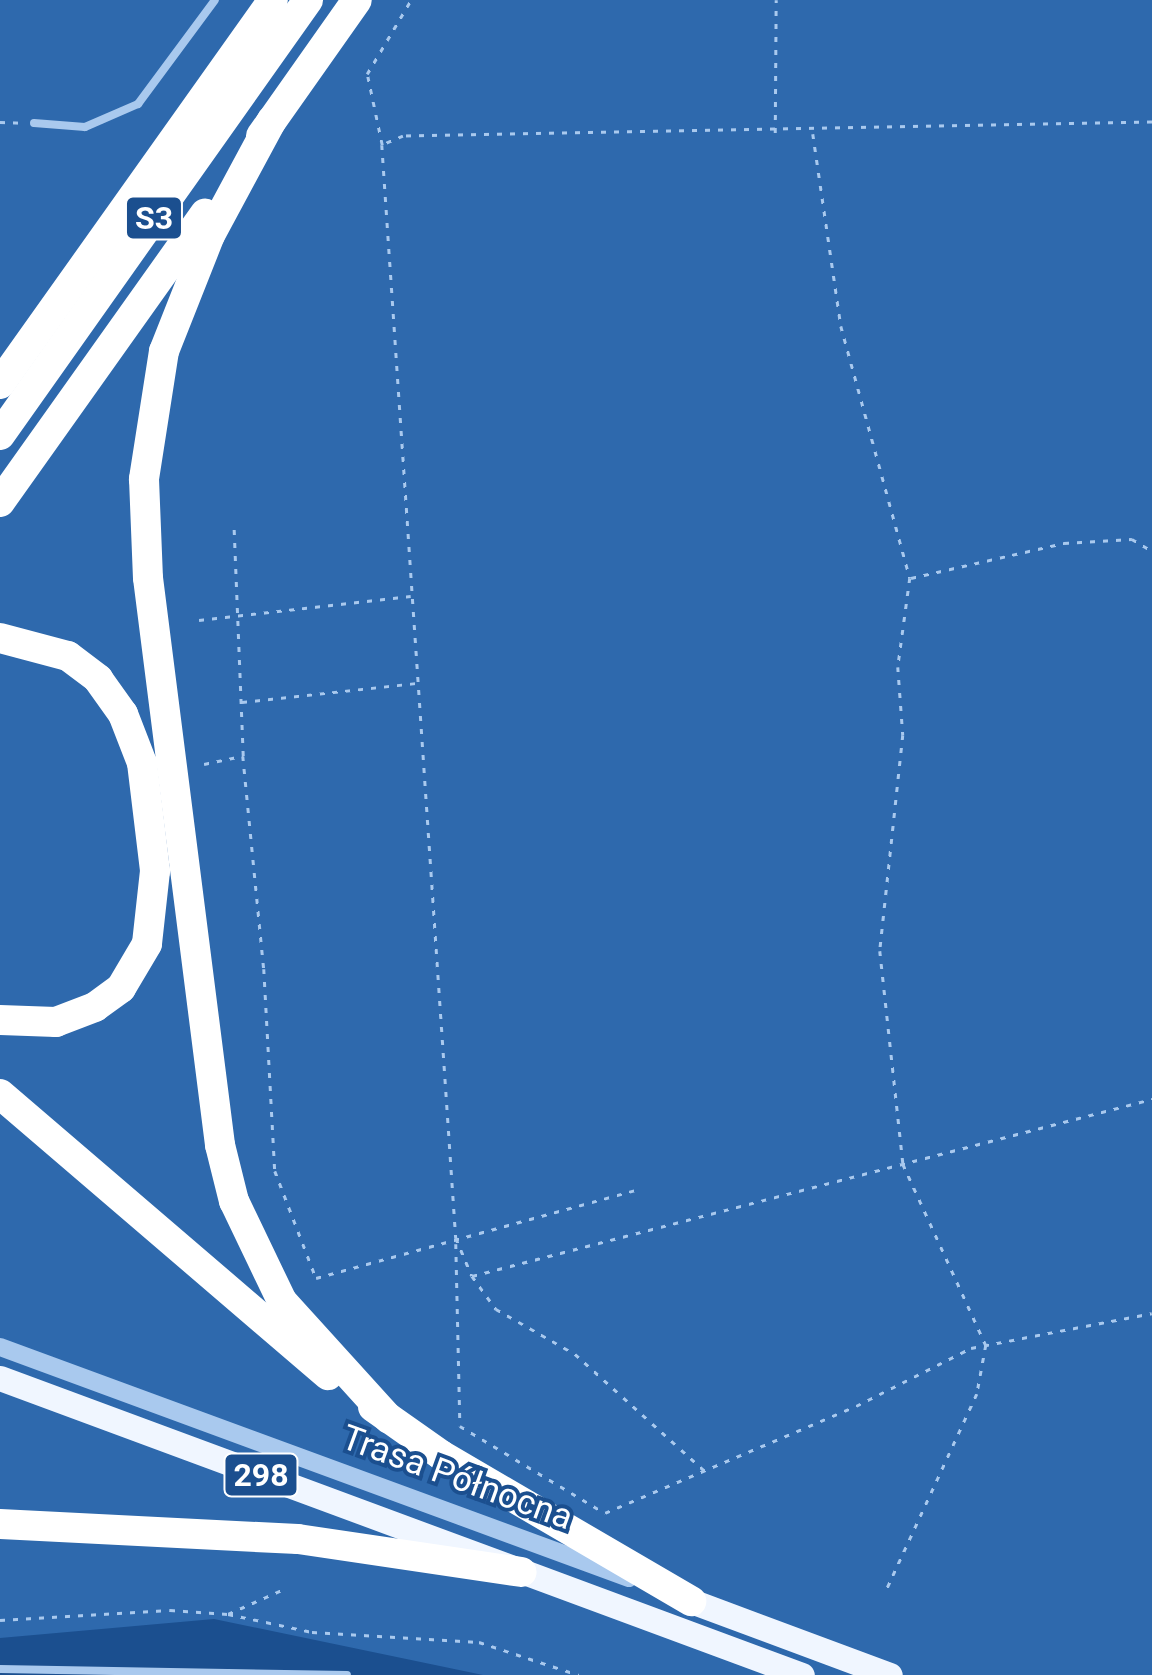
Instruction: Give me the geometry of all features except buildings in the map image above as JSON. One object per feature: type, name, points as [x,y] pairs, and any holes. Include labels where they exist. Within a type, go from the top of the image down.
[{"type":"highway","name":"S3","points":[[0,384],[273,0]]},
{"type":"highway","name":"S3","points":[[0,435],[308,0]]},
{"type":"highway","points":[[0,502],[358,0]]},
{"type":"highway","points":[[272,120],[210,235],[164,351],[144,478],[148,578],[220,1145],[234,1202],[282,1301],[389,1419]]},
{"type":"highway","points":[[0,368],[40,327]]},
{"type":"highway","points":[[0,638],[68,656],[98,679],[124,714],[142,763],[154,870],[147,944],[121,988],[95,1007],[56,1022],[0,1020]]},
{"type":"highway","points":[[0,1094],[324,1372],[389,1419],[690,1600]]},
{"type":"highway","points":[[0,1524],[298,1539],[522,1572]]},
{"type":"main road","name":"Trasa Północna","points":[[0,1378],[802,1675]]},
{"type":"main road","name":"Trasa Północna","points":[[690,1600],[890,1675]]},
{"type":"street","name":"Trasa Północna","points":[[0,1348],[690,1600]]},
{"type":"lane","points":[[34,123],[86,127],[116,119],[138,104],[215,0]]},
{"type":"lane","points":[[0,1669],[347,1675]]},
{"type":"path","points":[[411,0],[367,74],[382,145],[420,682],[456,1238],[455,1407],[460,1426],[605,1513],[706,1472],[986,1344],[1152,1313]]},
{"type":"path","points":[[774,133],[776,0]]},
{"type":"path","points":[[382,145],[402,136],[774,133],[1152,122]]},
{"type":"path","points":[[812,132],[841,326],[910,578],[898,666],[898,794],[880,951],[903,1164],[986,1344],[977,1394],[886,1591]]},
{"type":"path","points":[[234,528],[243,756],[264,969],[275,1171],[316,1278],[635,1190]]},
{"type":"path","points":[[910,578],[1064,543],[1132,538],[1152,550]]},
{"type":"path","points":[[199,620],[414,596]]},
{"type":"path","points":[[240,703],[420,682]]},
{"type":"path","points":[[204,764],[243,756]]},
{"type":"path","points":[[472,1276],[1152,1099]]},
{"type":"path","points":[[456,1238],[472,1276],[496,1309],[575,1354],[706,1472]]},
{"type":"path","points":[[228,1614],[284,1590]]},
{"type":"path","points":[[0,1620],[170,1610],[228,1614],[312,1632],[480,1642],[580,1675]]},
{"type":"shaded area","points":[[0,0],[1152,0],[1152,1675],[483,1675],[214,1619],[0,1638]]}]
